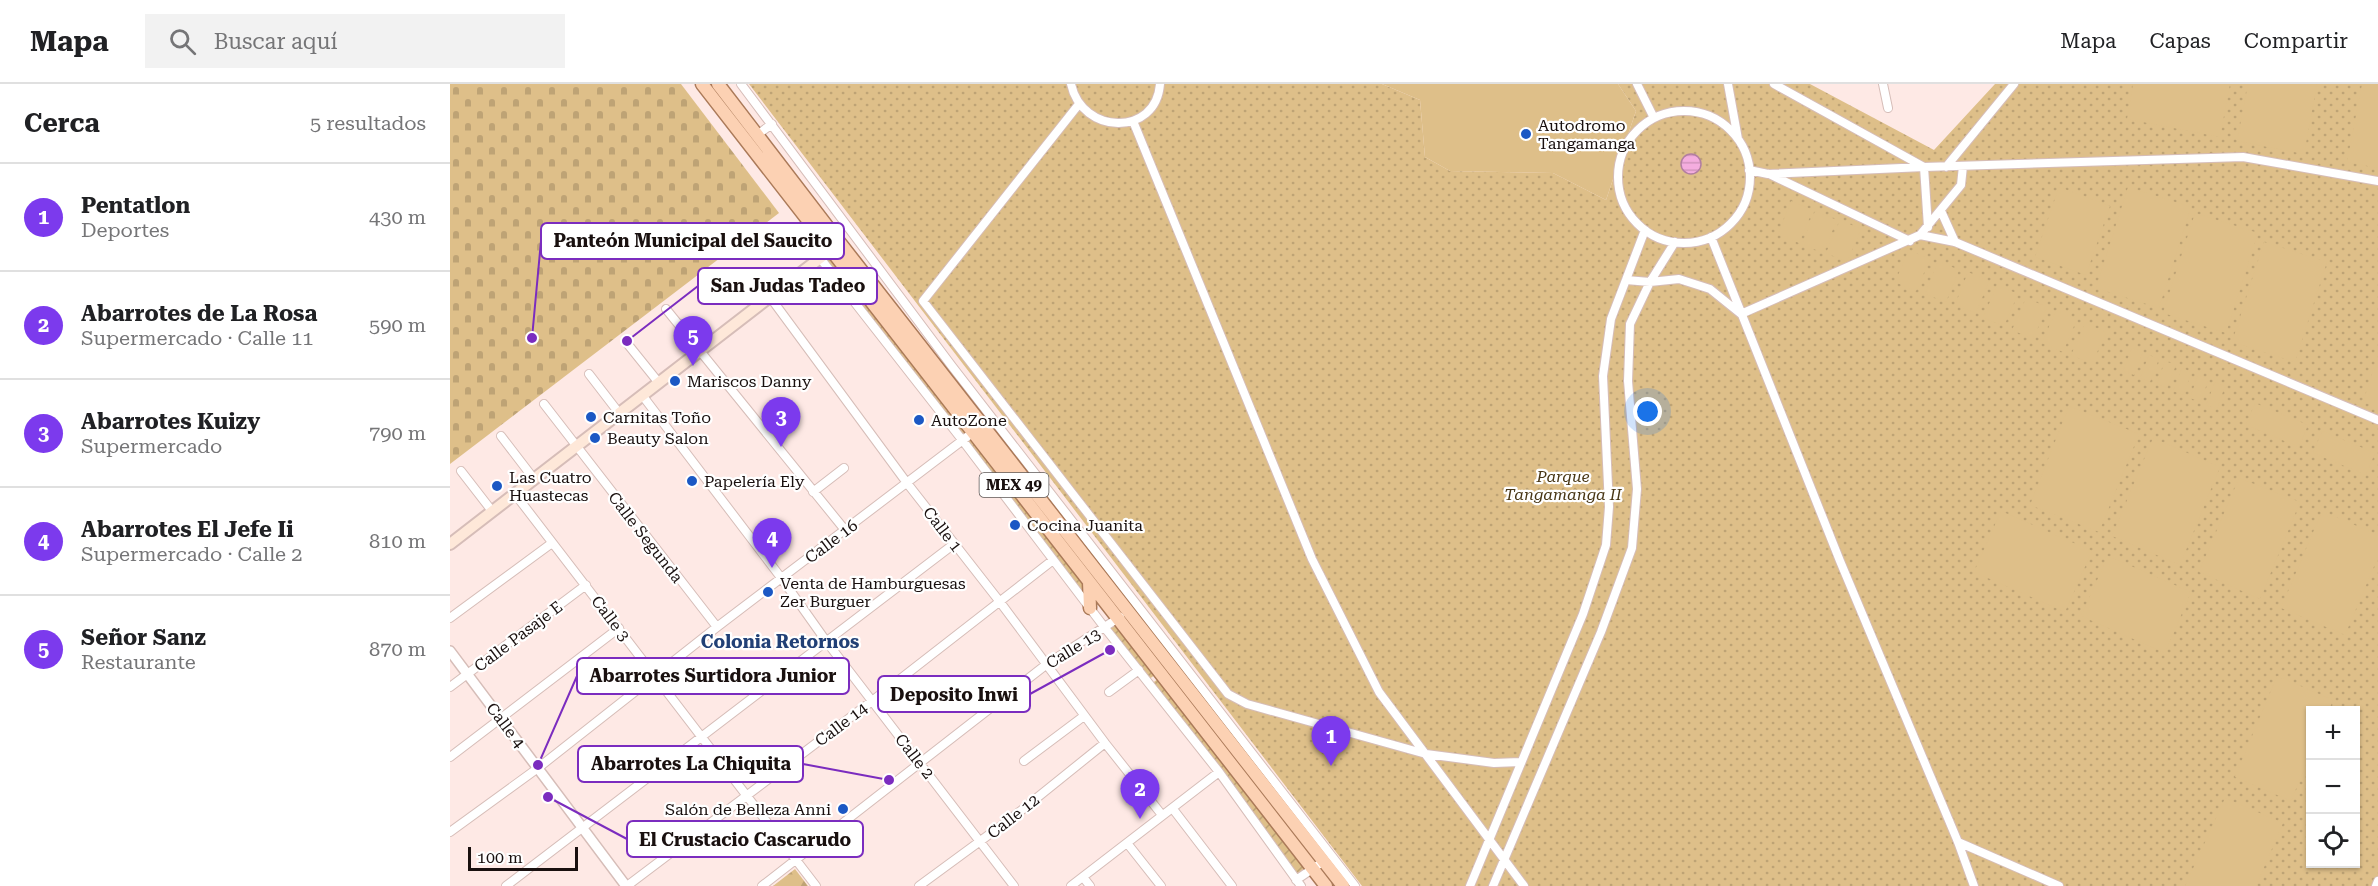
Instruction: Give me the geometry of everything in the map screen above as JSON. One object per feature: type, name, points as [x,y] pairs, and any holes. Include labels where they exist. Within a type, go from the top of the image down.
[{"type":"main road","name":"MEX 49","points":[[702,84],[929,355],[979,428],[1022,476],[1128,610],[1175,662],[1343,886]]},
{"type":"main road","name":"MEX 49","points":[[718,84],[757,135],[801,201]]},
{"type":"main road","name":"MEX 49","points":[[836,246],[860,286],[896,332],[929,355]]},
{"type":"main road","points":[[450,544],[836,246]]},
{"type":"main road","name":"MEX 49","points":[[1022,476],[1089,582],[1326,886]]},
{"type":"main road","points":[[1089,582],[1090,608]]},
{"type":"street","points":[[741,84],[850,228],[929,355],[1022,476],[1355,886]]},
{"type":"street","points":[[1071,84],[1079,104],[1088,114],[1112,124],[1133,121],[1148,111],[1155,101],[1160,84]]},
{"type":"street","points":[[1637,84],[1654,118]]},
{"type":"street","points":[[1728,84],[1738,141]]},
{"type":"street","points":[[1774,84],[1924,167]]},
{"type":"street","points":[[1883,84],[1888,108]]},
{"type":"street","points":[[1946,166],[2014,84]]},
{"type":"street","points":[[1079,104],[923,301],[1228,694],[1247,705],[1426,754],[1494,763],[1520,762]]},
{"type":"street","points":[[1676,112],[1700,113],[1715,119],[1738,141],[1746,155],[1749,170],[1747,194],[1743,205],[1730,223],[1711,237],[1700,241],[1664,240],[1645,230],[1629,214],[1618,188],[1618,170],[1622,153],[1630,138],[1642,125],[1654,118],[1676,112]]},
{"type":"street","points":[[1133,121],[1312,559],[1379,692],[1489,836],[1524,886]]},
{"type":"street","points":[[757,135],[772,124]]},
{"type":"street","points":[[1768,174],[2243,157],[2378,182]]},
{"type":"street","points":[[1741,314],[1920,235],[1961,185],[1963,166]]},
{"type":"street","points":[[1924,167],[1928,227]]},
{"type":"street","points":[[1749,170],[1768,174],[1910,241]]},
{"type":"street","points":[[1941,211],[1955,242]]},
{"type":"street","points":[[836,246],[850,228]]},
{"type":"street","points":[[1470,886],[1583,614],[1606,545],[1609,507],[1603,376],[1611,319],[1645,230]]},
{"type":"street","points":[[1920,235],[1955,242],[2378,420]]},
{"type":"street","points":[[1711,237],[1840,561],[1958,842],[1974,886]]},
{"type":"street","points":[[1493,886],[1601,632],[1632,548],[1637,489],[1628,381],[1630,324],[1650,282],[1675,242]]},
{"type":"street","points":[[820,258],[1219,772],[1299,883],[1324,861]]},
{"type":"street","points":[[1626,280],[1650,282],[1679,279],[1710,289],[1741,314]]},
{"type":"street","points":[[848,294],[860,286]]},
{"type":"street","name":"Calle 1","points":[[770,297],[907,483],[1162,815]]},
{"type":"street","points":[[666,309],[844,530]]},
{"type":"street","points":[[885,340],[896,332]]},
{"type":"street","points":[[626,342],[659,383]]},
{"type":"street","points":[[908,371],[929,355]]},
{"type":"street","points":[[589,374],[619,413]]},
{"type":"street","name":"Calle 2","points":[[642,395],[782,579],[826,642],[1014,886]]},
{"type":"street","name":"Calle Segunda","points":[[544,404],[717,627]]},
{"type":"street","name":"Calle 16","points":[[450,832],[538,768],[717,627],[979,428]]},
{"type":"street","points":[[501,436],[534,479]]},
{"type":"street","points":[[813,492],[844,468]]},
{"type":"street","points":[[461,471],[492,511]]},
{"type":"street","points":[[1001,491],[1022,476]]},
{"type":"street","name":"Calle 3","points":[[515,494],[816,886]]},
{"type":"street","points":[[450,618],[552,543]]},
{"type":"street","points":[[506,886],[954,544]]},
{"type":"street","name":"Calle 14","points":[[627,886],[872,701],[1053,560]]},
{"type":"street","name":"Calle Pasaje E","points":[[450,687],[586,585]]},
{"type":"street","name":"Calle 13","points":[[762,886],[1047,664],[1105,628],[1128,610]]},
{"type":"street","points":[[450,757],[619,628]]},
{"type":"street","name":"Calle 4","points":[[450,651],[627,886]]},
{"type":"street","points":[[1149,682],[1175,662]]},
{"type":"street","points":[[1109,692],[1139,670]]},
{"type":"street","points":[[1024,761],[1084,716]]},
{"type":"street","name":"Calle 12","points":[[919,886],[981,842],[1105,743]]},
{"type":"street","points":[[1071,886],[1219,772]]},
{"type":"street","points":[[1173,809],[1232,886]]},
{"type":"street","points":[[1958,842],[2059,886]]},
{"type":"street","points":[[1127,843],[1161,886]]},
{"type":"street","points":[[1083,877],[1090,886]]},
{"type":"street","points":[[2376,886],[2378,880]]},
{"type":"green space","points":[[450,84],[681,84],[779,213],[450,464]]},
{"type":"green space","name":"Parque Tangamanga II","points":[[749,84],[1382,84],[1420,100],[1425,157],[1450,171],[1553,173],[1606,200],[1636,111],[1618,84],[1810,84],[1934,150],[1995,84],[2378,84],[2378,886],[1362,886]]},
{"type":"green space","name":"Autodromo Tangamanga","points":[[1382,84],[1618,84],[1636,111],[1606,200],[1553,173],[1450,171],[1425,157],[1420,100]]},
{"type":"green space","points":[[2133,84],[2230,84],[2220,137],[2127,119]]},
{"type":"green space","points":[[2248,84],[2317,84],[2304,154],[2237,141]]},
{"type":"green space","points":[[2362,84],[2378,84],[2378,168],[2347,162]]},
{"type":"green space","points":[[2059,187],[2110,206],[2086,275],[2035,257]]},
{"type":"green space","points":[[2128,187],[2191,207],[2159,308],[2096,288]]},
{"type":"green space","points":[[1791,201],[1813,210],[1799,243],[1778,234]]},
{"type":"green space","points":[[1815,211],[1837,220],[1823,253],[1802,244]]},
{"type":"green space","points":[[2195,213],[2258,233],[2226,333],[2163,313]]},
{"type":"green space","points":[[1840,220],[1861,229],[1847,262],[1826,253]]},
{"type":"green space","points":[[2264,242],[2327,262],[2295,362],[2232,342]]},
{"type":"green space","points":[[1909,250],[1930,259],[1916,291],[1895,282]]},
{"type":"green space","points":[[831,255],[1087,585],[1087,600],[825,260]]},
{"type":"green space","points":[[1938,261],[1959,270],[1946,302],[1925,294]]},
{"type":"green space","points":[[1968,272],[1989,281],[1976,313],[1955,305]]},
{"type":"green space","points":[[1997,285],[2018,294],[2004,326],[1983,318]]},
{"type":"green space","points":[[2026,298],[2047,307],[2033,339],[2012,330]]},
{"type":"green space","points":[[2056,310],[2077,319],[2063,352],[2042,343]]},
{"type":"green space","points":[[2085,323],[2106,332],[2092,364],[2071,355]]},
{"type":"green space","points":[[2132,348],[2143,352],[2134,375],[2123,371]]},
{"type":"green space","points":[[2149,355],[2159,359],[2150,382],[2140,378]]},
{"type":"green space","points":[[2378,355],[2378,407],[2363,402]]},
{"type":"green space","points":[[2165,361],[2176,365],[2167,388],[2157,384]]},
{"type":"green space","points":[[2182,368],[2192,372],[2183,395],[2173,391]]},
{"type":"green space","points":[[2198,375],[2209,379],[2200,402],[2190,398]]},
{"type":"green space","points":[[2215,382],[2225,386],[2217,409],[2206,405]]},
{"type":"green space","points":[[2255,403],[2308,425],[2299,447],[2246,425]]},
{"type":"green space","points":[[2069,406],[2139,434],[2099,532],[2030,505]]},
{"type":"green space","points":[[2322,431],[2375,453],[2366,475],[2313,453]]},
{"type":"green space","points":[[2153,438],[2220,467],[2180,565],[2112,536]]},
{"type":"green space","points":[[2239,478],[2300,502],[2260,599],[2199,572]]},
{"type":"green space","points":[[2001,511],[2092,551],[2065,612],[1974,572]]},
{"type":"green space","points":[[2322,511],[2378,535],[2378,557],[2345,635],[2281,608]]},
{"type":"green space","points":[[2108,556],[2191,592],[2165,653],[2081,616]]},
{"type":"green space","points":[[1116,624],[1156,674],[1148,680],[1109,628]]},
{"type":"green space","points":[[2277,676],[2333,700],[2331,706],[2306,706],[2306,765],[2291,801],[2235,777]]},
{"type":"green space","points":[[1158,679],[1308,870],[1298,876],[1151,684]]},
{"type":"green space","points":[[2225,798],[2283,823],[2256,886],[2185,886]]},
{"type":"green space","points":[[795,869],[808,886],[773,886]]},
{"type":"shaded area","points":[[1687,154],[1695,154],[1701,160],[1701,168],[1695,174],[1687,174],[1681,168],[1681,160]]},
{"type":"place","name":"Autodromo Tangamanga","points":[[1526,134]]},
{"type":"place","name":"Panteón Municipal del Saucito","points":[[532,338]]},
{"type":"place","name":"San Judas Tadeo","points":[[627,341]]},
{"type":"place","name":"Señor Sanz","points":[[693,366]]},
{"type":"place","name":"Mariscos Danny","points":[[675,381]]},
{"type":"place","name":"Carnitas Toño","points":[[591,417]]},
{"type":"place","name":"AutoZone","points":[[919,420]]},
{"type":"place","name":"Beauty Salon","points":[[595,438]]},
{"type":"place","name":"Abarrotes Kuizy","points":[[781,447]]},
{"type":"place","name":"Papelería Ely","points":[[692,481]]},
{"type":"place","name":"Las Cuatro Huastecas","points":[[497,486]]},
{"type":"place","name":"Cocina Juanita","points":[[1015,525]]},
{"type":"place","name":"Abarrotes El Jefe Ii","points":[[772,568]]},
{"type":"place","name":"Venta de Hamburguesas Zer Burguer","points":[[768,592]]},
{"type":"place","name":"Deposito Inwi","points":[[1110,650]]},
{"type":"place","name":"Abarrotes Surtidora Junior","points":[[538,765]]},
{"type":"place","name":"Pentatlon","points":[[1331,766]]},
{"type":"place","name":"Abarrotes La Chiquita","points":[[889,780]]},
{"type":"place","name":"El Crustacio Cascarudo","points":[[548,797]]},
{"type":"place","name":"Salón de Belleza Anni","points":[[843,809]]},
{"type":"place","name":"Abarrotes de La Rosa","points":[[1140,819]]},
{"type":"district","name":"Colonia Retornos","points":[[780,642]]}]
